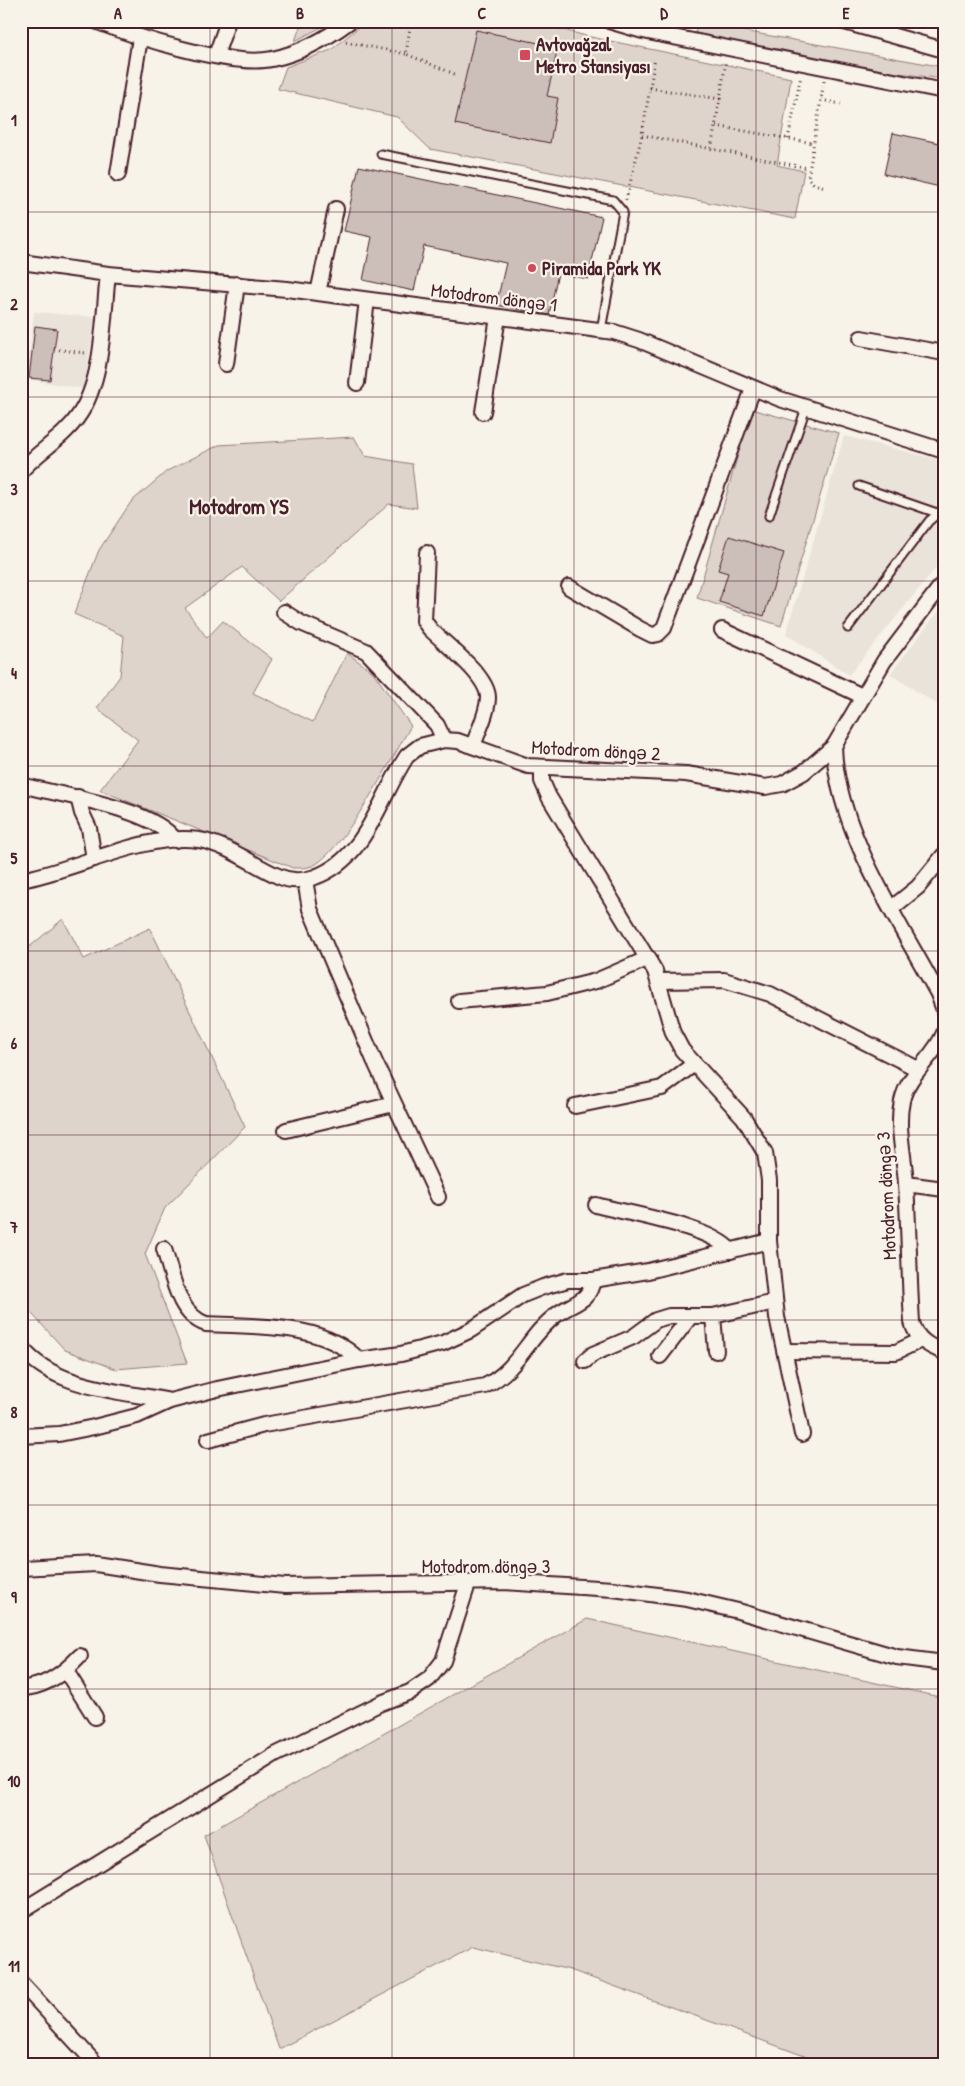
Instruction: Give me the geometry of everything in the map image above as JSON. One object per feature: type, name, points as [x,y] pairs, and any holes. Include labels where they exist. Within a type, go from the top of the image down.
[{"type":"street","points":[[94,21],[140,38],[249,61],[271,59],[300,51],[350,21]]},
{"type":"street","points":[[216,55],[228,21]]},
{"type":"street","points":[[609,21],[640,26],[803,64],[944,91]]},
{"type":"street","points":[[841,21],[944,50]]},
{"type":"street","points":[[118,174],[140,38]]},
{"type":"street","points":[[318,293],[336,209]]},
{"type":"street","name":"Motodrom döngə 1","points":[[21,262],[108,274],[237,284],[318,293],[601,330],[639,340],[753,389],[806,408],[944,451]]},
{"type":"street","points":[[21,471],[78,417],[92,389],[108,274]]},
{"type":"street","points":[[226,364],[237,284]]},
{"type":"street","points":[[358,383],[367,300]]},
{"type":"street","points":[[483,412],[498,316]]},
{"type":"street","points":[[861,338],[944,353]]},
{"type":"street","points":[[569,587],[652,635],[658,634],[664,628],[753,389]]},
{"type":"street","points":[[427,553],[424,621],[480,677],[488,695],[487,706],[473,746]]},
{"type":"street","name":"Motodrom döngə 2","points":[[21,880],[41,877],[94,859],[150,844],[175,840],[199,840],[217,846],[280,877],[305,880],[327,873],[342,863],[358,846],[407,756],[420,746],[444,740],[473,746],[512,762],[542,768],[650,771],[772,787],[793,780],[834,746],[884,661],[944,582]]},
{"type":"street","points":[[284,612],[301,623],[366,651],[438,725],[444,740]]},
{"type":"street","points":[[722,630],[862,696]]},
{"type":"street","points":[[834,746],[838,784],[864,856],[938,994],[944,1010]]},
{"type":"street","points":[[542,768],[542,781],[548,797],[649,958],[660,981],[673,1033],[682,1050],[744,1118],[765,1153],[769,1180],[769,1241],[775,1302],[802,1434]]},
{"type":"street","points":[[21,785],[109,806],[159,825],[169,832],[175,840]]},
{"type":"street","points":[[78,798],[89,828],[94,859]]},
{"type":"street","points":[[892,908],[918,887],[944,855]]},
{"type":"street","points":[[305,880],[310,908],[394,1104],[438,1197]]},
{"type":"street","points":[[459,1001],[547,993],[596,981],[649,958]]},
{"type":"street","points":[[660,981],[724,980],[770,994],[918,1069]]},
{"type":"street","name":"Motodrom döngə 3","points":[[921,1340],[914,1331],[912,1322],[906,1184],[901,1130],[902,1101],[906,1088],[918,1069],[938,1046],[944,1033]]},
{"type":"street","points":[[575,1106],[662,1088],[694,1064]]},
{"type":"street","points":[[286,1130],[394,1104]]},
{"type":"street","points":[[906,1184],[944,1189]]},
{"type":"street","points":[[596,1205],[704,1233],[724,1244],[730,1251]]},
{"type":"street","points":[[21,1436],[59,1434],[94,1428],[137,1416],[170,1401],[359,1360],[401,1354],[442,1343],[471,1330],[523,1295],[568,1280],[593,1280],[648,1271],[769,1241]]},
{"type":"street","points":[[164,1249],[184,1310],[194,1320],[206,1324],[298,1330],[336,1342],[350,1350],[359,1360]]},
{"type":"street","points":[[208,1440],[264,1426],[484,1386],[498,1379],[515,1364],[552,1318],[587,1298],[592,1291],[593,1280]]},
{"type":"street","points":[[585,1361],[593,1354],[633,1337],[656,1320],[669,1316],[713,1316],[775,1302]]},
{"type":"street","points":[[713,1316],[716,1351]]},
{"type":"street","points":[[660,1356],[690,1317]]},
{"type":"street","points":[[785,1351],[896,1352],[921,1340],[931,1347],[944,1352]]},
{"type":"street","points":[[21,1347],[27,1354],[56,1374],[85,1384],[170,1401]]},
{"type":"street","name":"Motodrom döngə 3","points":[[21,1568],[96,1564],[160,1574],[285,1586],[503,1582],[613,1589],[687,1599],[738,1611],[897,1656],[944,1663]]},
{"type":"street","points":[[22,1908],[219,1791],[275,1755],[372,1707],[410,1692],[429,1679],[443,1661],[468,1584]]},
{"type":"street","points":[[21,1688],[30,1688],[66,1671],[80,1656]]},
{"type":"street","points":[[66,1671],[94,1717]]},
{"type":"street","points":[[21,1982],[97,2065]]},
{"type":"lane","points":[[890,21],[893,36]]},
{"type":"lane","points":[[381,154],[613,200],[623,212],[601,330]]},
{"type":"lane","points":[[769,516],[806,408]]},
{"type":"lane","points":[[859,486],[937,512]]},
{"type":"lane","points":[[848,628],[937,512],[944,508]]},
{"type":"path","points":[[406,54],[411,21]]},
{"type":"path","points":[[334,32],[345,42],[406,54],[457,75]]},
{"type":"path","points":[[711,149],[728,48]]},
{"type":"path","points":[[623,212],[642,135],[655,58]]},
{"type":"path","points":[[788,139],[803,64]]},
{"type":"path","points":[[825,187],[810,182],[808,168],[827,68]]},
{"type":"path","points":[[650,88],[720,99]]},
{"type":"path","points":[[821,100],[841,104]]},
{"type":"path","points":[[716,126],[813,143]]},
{"type":"path","points":[[642,135],[808,168]]},
{"type":"path","points":[[54,349],[98,355]]},
{"type":"shaded area","points":[[302,21],[333,21],[295,41]]},
{"type":"shaded area","points":[[366,21],[530,21],[586,36],[791,78],[777,165],[804,171],[795,219],[430,149],[397,117],[278,89],[286,67],[331,50]]},
{"type":"shaded area","points":[[698,21],[740,21],[743,31],[944,67],[944,79],[875,70],[695,33]]},
{"type":"shaded area","points":[[34,312],[95,317],[84,389],[26,379]]},
{"type":"shaded area","points":[[751,409],[839,433],[781,626],[697,598]]},
{"type":"shaded area","points":[[844,436],[944,461],[944,558],[849,675],[786,634]]},
{"type":"shaded area","points":[[354,437],[365,456],[412,464],[417,508],[389,504],[279,601],[242,567],[185,608],[207,638],[223,621],[272,659],[253,693],[313,722],[347,653],[373,672],[411,726],[366,803],[338,843],[324,858],[312,866],[293,868],[100,790],[138,740],[97,708],[120,676],[124,636],[74,614],[99,550],[131,502],[167,471],[219,445]]},
{"type":"shaded area","points":[[944,604],[944,709],[890,674]]},
{"type":"shaded area","points":[[63,919],[84,959],[150,928],[245,1127],[165,1208],[145,1254],[187,1363],[116,1369],[65,1350],[21,1302],[21,954]]},
{"type":"shaded area","points":[[587,1619],[944,1698],[944,2065],[829,2065],[570,1970],[473,1947],[279,2049],[204,1835]]},
{"type":"building","name":"Avtovağzal Metro Stansiyası","points":[[476,30],[558,47],[547,96],[558,98],[550,143],[455,124]]},
{"type":"building","points":[[893,133],[944,144],[944,170],[940,187],[884,174]]},
{"type":"building","points":[[359,166],[602,217],[588,279],[558,273],[549,315],[496,305],[506,263],[424,246],[414,291],[363,280],[372,237],[344,231]]},
{"type":"building","points":[[35,326],[57,329],[50,380],[29,378]]},
{"type":"building","points":[[729,536],[784,553],[764,616],[719,602],[728,573],[718,570]]},
{"type":"place","name":"Avtovağzal Metro Stansiyası","points":[[525,55]]},
{"type":"place","name":"Piramida Park YK","points":[[532,268]]},
{"type":"district","name":"Motodrom YS","points":[[239,506]]}]
